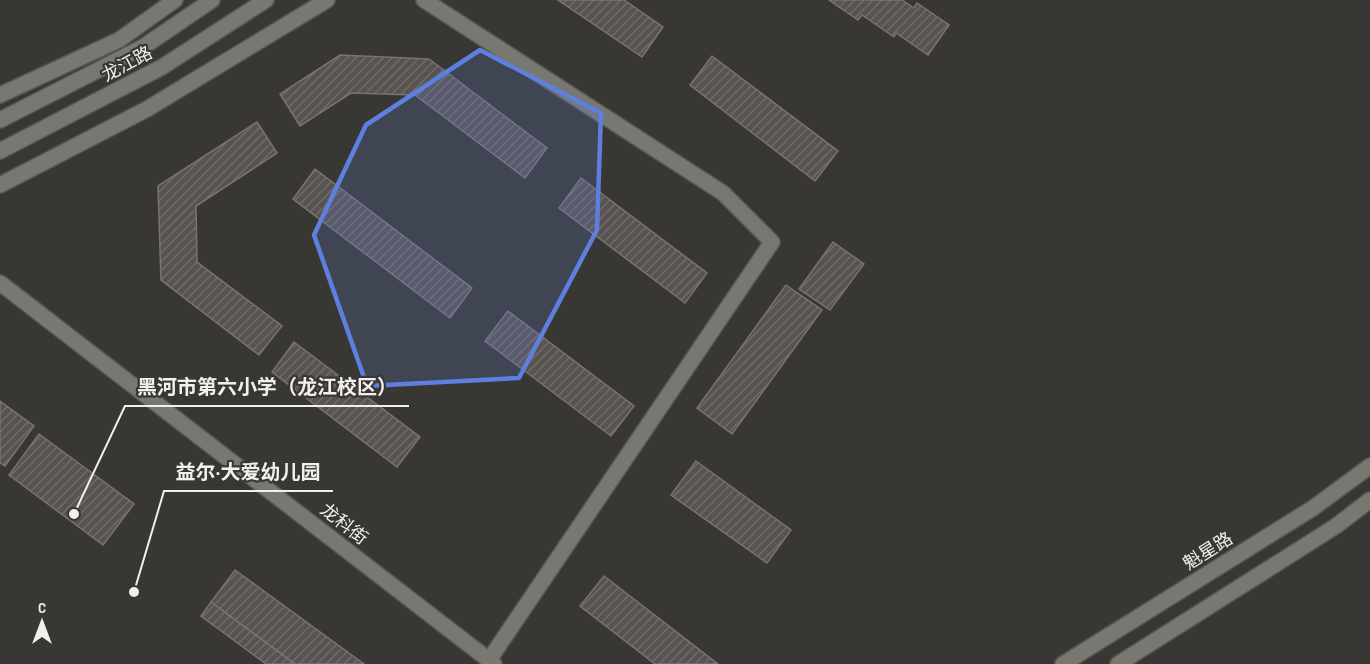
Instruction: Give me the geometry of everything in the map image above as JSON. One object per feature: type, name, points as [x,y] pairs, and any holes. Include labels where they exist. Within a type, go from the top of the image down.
[{"type":"street","points":[[0,95],[119,39],[175,0]]},
{"type":"street","name":"龙江路","points":[[0,120],[143,47],[212,0]]},
{"type":"street","name":"龙江路","points":[[0,151],[162,67],[266,0]]},
{"type":"street","points":[[0,185],[147,109],[327,0]]},
{"type":"street","points":[[424,0],[723,193],[772,242],[491,662]]},
{"type":"street","name":"龙科街","points":[[0,283],[491,662]]},
{"type":"street","name":"魁星路","points":[[1063,664],[1313,508],[1370,466]]},
{"type":"street","points":[[1118,664],[1336,526],[1370,500]]},
{"type":"highlighted area","points":[[480,50],[601,113],[597,230],[519,378],[367,386],[314,235],[366,125]]},
{"type":"building","points":[[558,0],[624,0],[663,27],[642,57]]},
{"type":"building","points":[[829,0],[902,0],[914,8],[917,3],[949,25],[928,55],[896,33],[894,37],[862,15],[858,20]]},
{"type":"building","points":[[340,55],[429,59],[547,148],[525,178],[415,95],[351,93],[300,126],[280,94]]},
{"type":"building","points":[[712,56],[838,151],[815,181],[690,85]]},
{"type":"building","points":[[257,122],[277,153],[196,206],[197,262],[282,326],[259,355],[161,280],[158,186]]},
{"type":"building","points":[[315,169],[472,288],[450,318],[293,199]]},
{"type":"building","points":[[581,178],[707,273],[685,303],[559,208]]},
{"type":"building","points":[[833,242],[864,264],[830,310],[799,289]]},
{"type":"building","points":[[786,285],[822,310],[732,434],[697,408]]},
{"type":"building","points":[[508,311],[634,406],[611,436],[485,341]]},
{"type":"building","points":[[294,342],[420,437],[397,467],[272,372]]},
{"type":"building","points":[[0,401],[34,426],[5,466],[0,463]]},
{"type":"building","points":[[39,434],[134,504],[103,545],[9,475]]},
{"type":"building","points":[[696,461],[791,530],[767,563],[671,495]]},
{"type":"building","points":[[235,570],[364,664],[295,664],[211,602]]},
{"type":"building","points":[[604,576],[718,664],[655,664],[580,606]]},
{"type":"building","points":[[211,602],[295,664],[266,664],[201,616]]},
{"type":"place","name":"黑河市第六小学（龙江校区）","points":[[74,514]]},
{"type":"place","name":"益尔·大爱幼儿园","points":[[134,592]]}]
